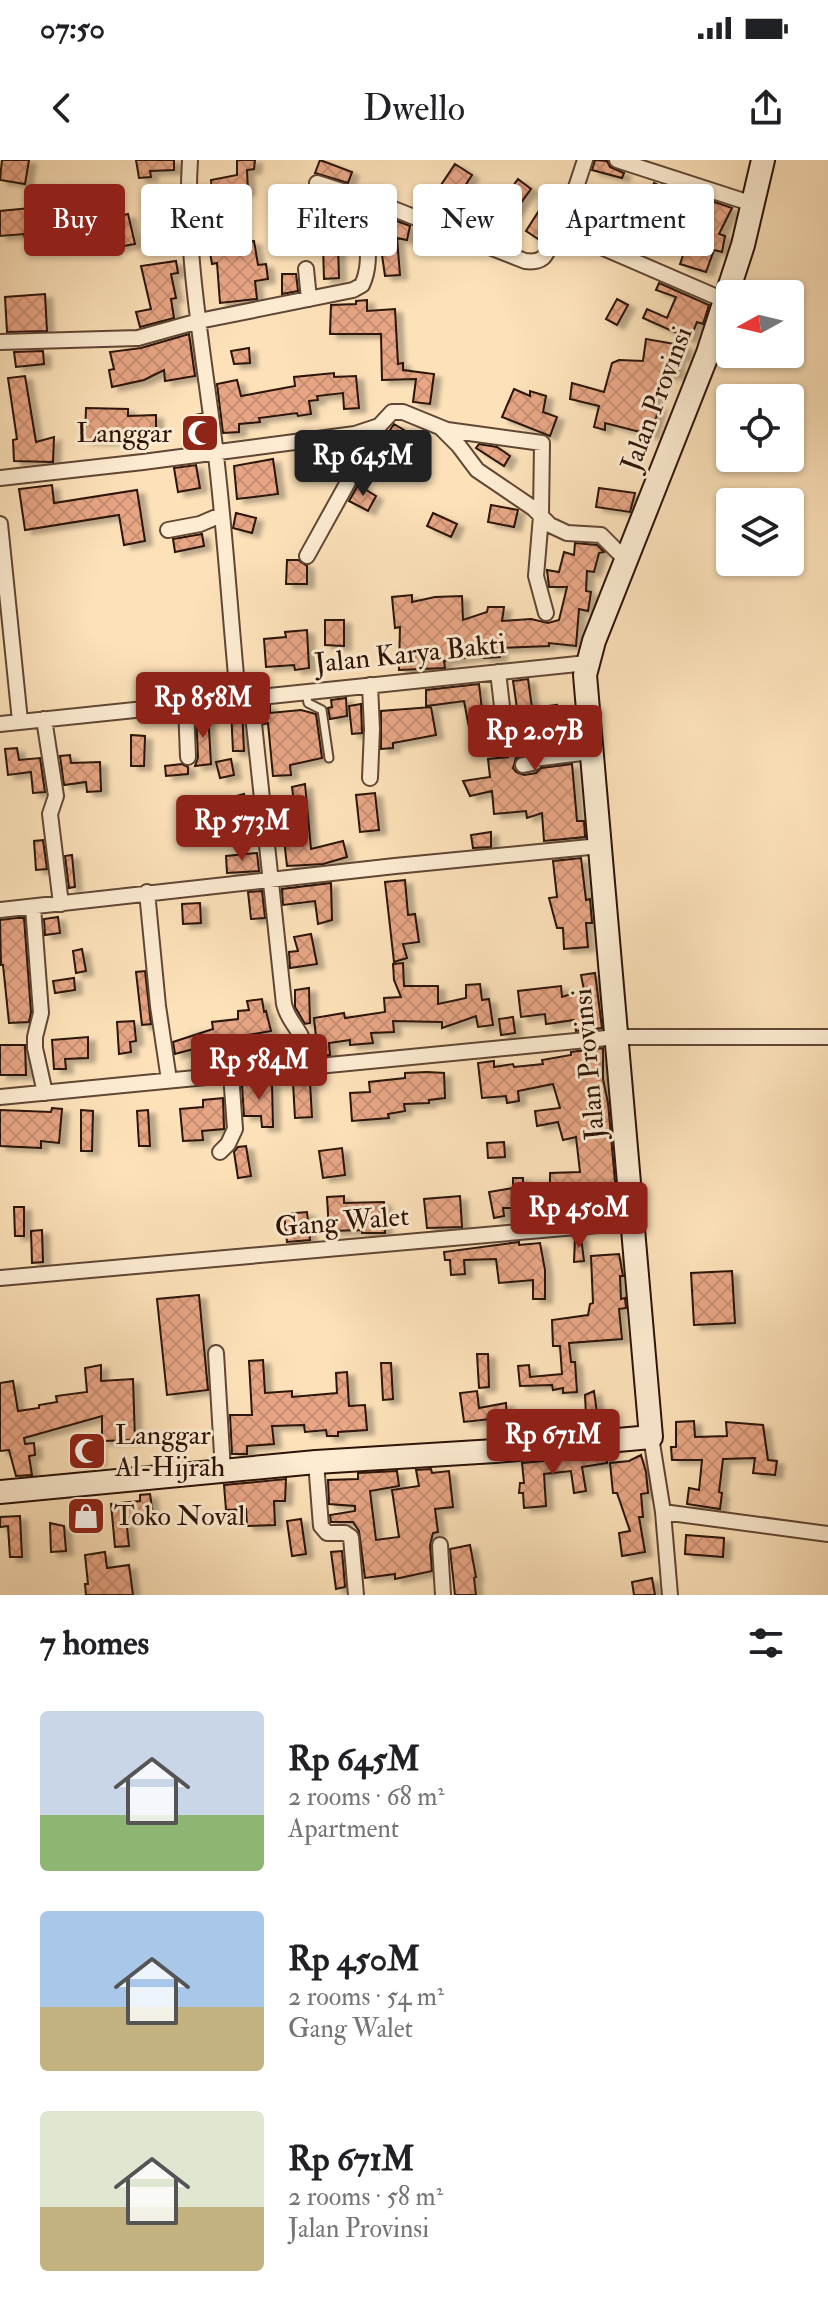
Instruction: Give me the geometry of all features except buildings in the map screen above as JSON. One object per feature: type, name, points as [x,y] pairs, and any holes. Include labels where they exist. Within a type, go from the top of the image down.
[{"type":"main road","name":"Jalan Provinsi","points":[[732,280],[763,160]]},
{"type":"main road","name":"Jalan Provinsi","points":[[650,1426],[590,752],[587,663],[716,329]]},
{"type":"main road","points":[[0,1492],[316,1462],[495,1451],[650,1426]]},
{"type":"street","points":[[190,160],[190,184]]},
{"type":"street","points":[[577,184],[585,160]]},
{"type":"street","points":[[617,160],[753,204]]},
{"type":"street","points":[[397,210],[525,261],[536,261],[545,256]]},
{"type":"street","points":[[193,256],[221,515],[284,1004],[287,1018],[299,1031],[304,1043],[310,1067]]},
{"type":"street","points":[[0,342],[123,340],[309,299],[362,285],[369,256]]},
{"type":"street","points":[[622,256],[716,297]]},
{"type":"street","points":[[306,269],[309,299]]},
{"type":"street","points":[[307,556],[379,426],[389,414],[403,412],[441,428],[542,443],[536,576],[546,613]]},
{"type":"street","points":[[0,478],[355,434],[379,426]]},
{"type":"street","points":[[441,428],[477,470],[550,525],[567,533],[601,535],[626,560]]},
{"type":"street","points":[[168,530],[200,524],[221,515]]},
{"type":"street","points":[[0,526],[4,608],[20,721]]},
{"type":"street","name":"Jalan Karya Bakti","points":[[0,724],[587,663]]},
{"type":"street","points":[[498,672],[503,715],[511,740]]},
{"type":"street","points":[[370,685],[370,778]]},
{"type":"street","points":[[186,704],[188,757]]},
{"type":"street","points":[[44,719],[56,796],[50,814],[61,904]]},
{"type":"street","points":[[523,765],[533,763],[534,759],[590,752]]},
{"type":"street","points":[[0,910],[600,846]]},
{"type":"street","points":[[147,892],[169,1080]]},
{"type":"street","points":[[33,907],[41,1013],[35,1037],[45,1093]]},
{"type":"street","points":[[0,1097],[617,1037],[828,1037]]},
{"type":"street","points":[[220,1152],[235,1129],[231,1074]]},
{"type":"street","name":"Gang Walet","points":[[0,1278],[633,1222]]},
{"type":"street","points":[[216,1353],[223,1471]]},
{"type":"street","points":[[650,1426],[663,1512],[670,1595]]},
{"type":"street","points":[[316,1462],[321,1526],[327,1533],[345,1533],[351,1537],[356,1595]]},
{"type":"street","points":[[663,1512],[828,1534]]},
{"type":"street","points":[[440,1545],[443,1595]]},
{"type":"lane","points":[[306,691],[308,703],[322,710],[329,758]]},
{"type":"place","name":"Langgar","points":[[200,433]]},
{"type":"place","name":"Langgar Al-Hijrah","points":[[87,1451]]},
{"type":"place","name":"Toko Noval","points":[[86,1516]]}]
